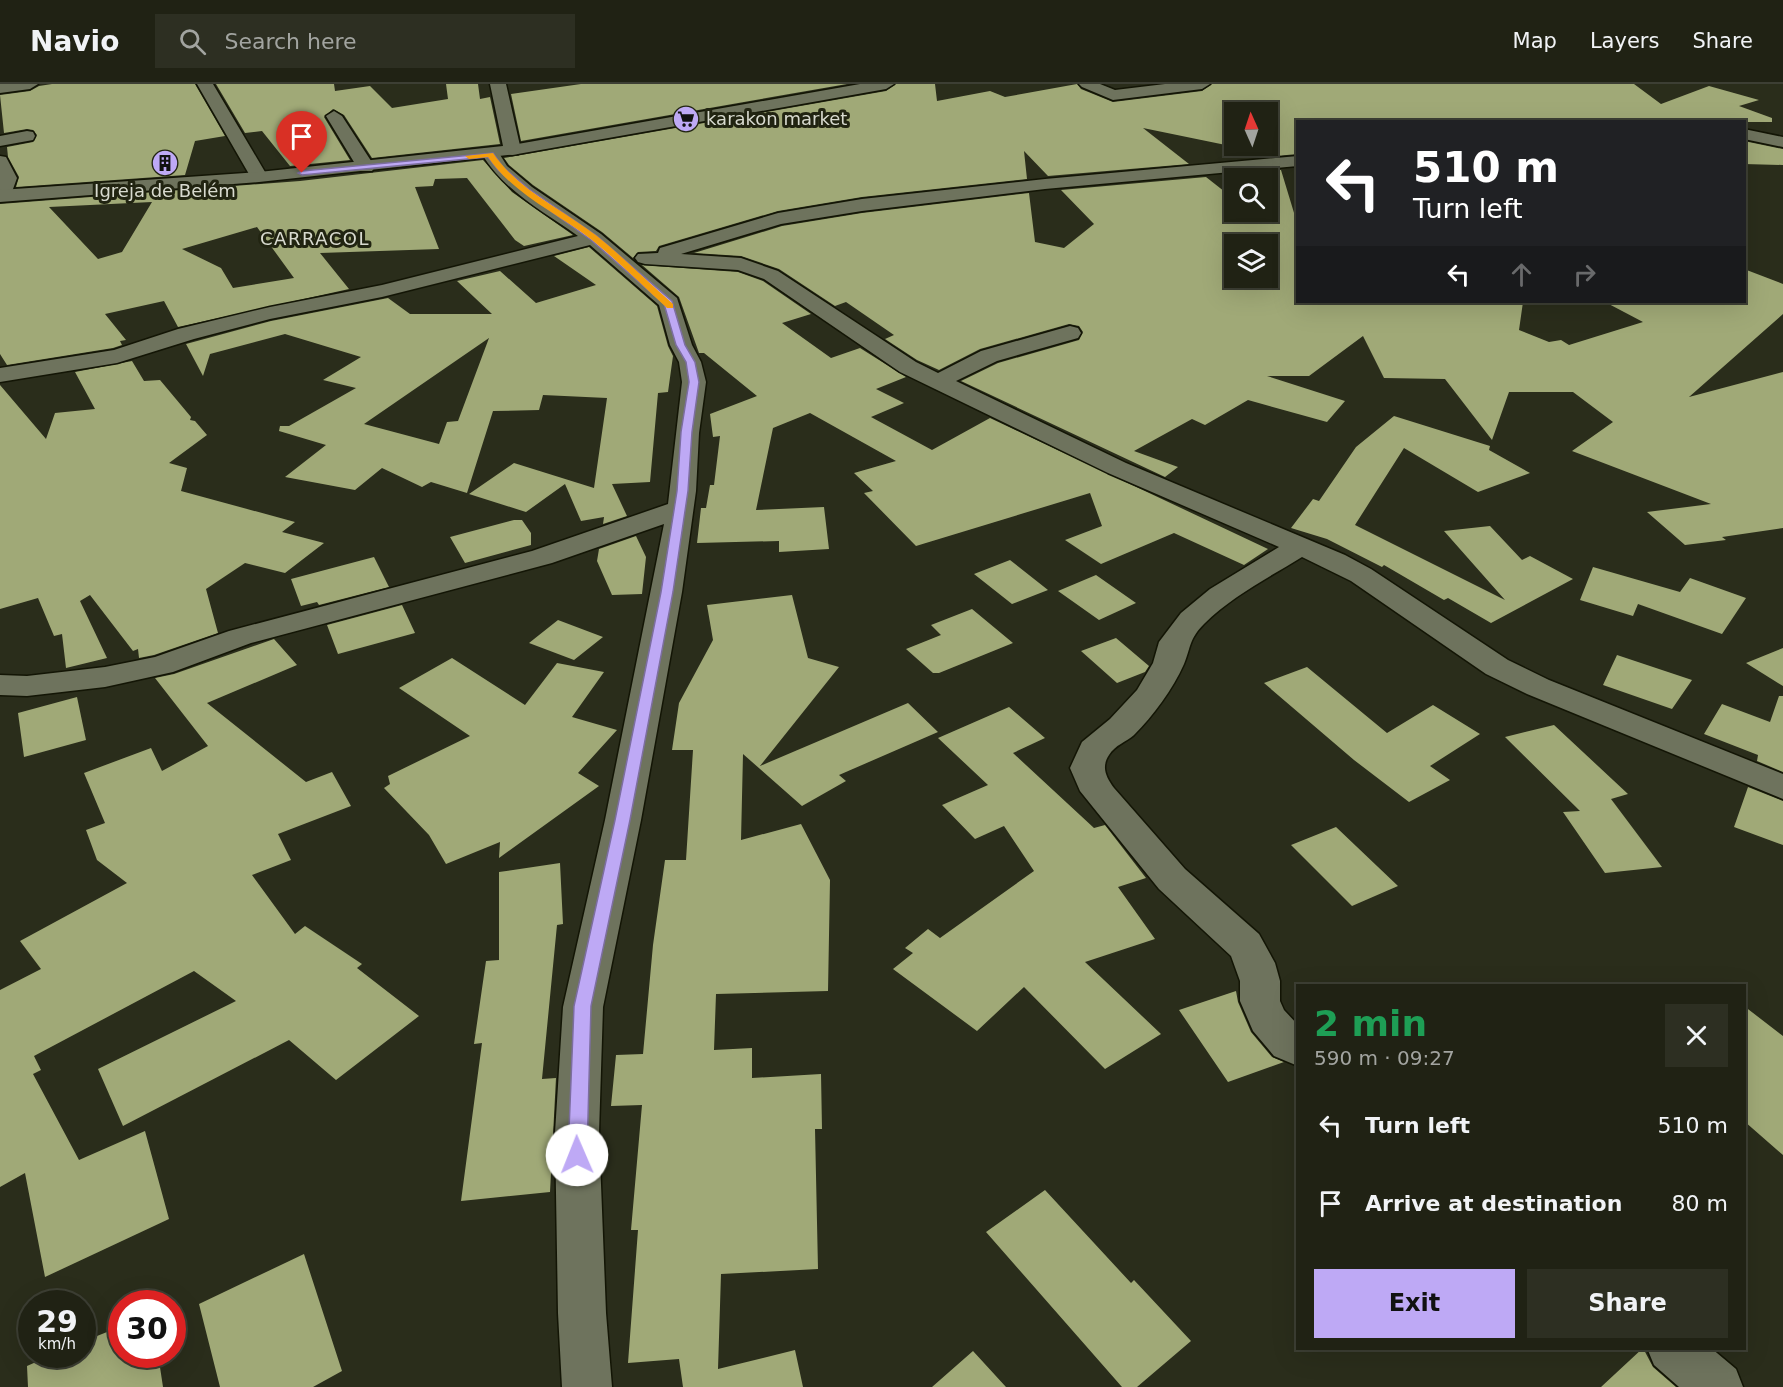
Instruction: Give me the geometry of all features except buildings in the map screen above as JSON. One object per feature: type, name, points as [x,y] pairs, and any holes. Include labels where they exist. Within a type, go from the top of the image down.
[{"type":"street","points":[[0,88],[30,84]]},
{"type":"street","points":[[205,84],[259,177]]},
{"type":"street","points":[[498,84],[500,169],[526,191],[594,238],[635,261],[669,303],[681,345],[690,362],[694,382],[680,509],[667,592],[623,820],[583,1006],[577,1133],[587,1387]]},
{"type":"street","points":[[830,84],[845,91]]},
{"type":"street","points":[[2,196],[259,177],[501,152],[886,84]]},
{"type":"street","points":[[1087,84],[1113,95],[1202,84]]},
{"type":"street","points":[[334,116],[366,167]]},
{"type":"street","points":[[1746,134],[1783,130]]},
{"type":"street","points":[[1746,134],[1783,142]]},
{"type":"street","points":[[0,141],[27,136]]},
{"type":"street","points":[[0,161],[10,181],[2,196]]},
{"type":"street","points":[[635,261],[778,219],[862,205],[1069,182],[1296,161]]},
{"type":"street","points":[[0,375],[117,356],[210,328],[382,291],[594,238]]},
{"type":"street","points":[[635,261],[751,266],[771,275],[883,352],[939,381],[1117,468],[1335,561],[1361,575],[1497,667],[1538,687],[1783,787]]},
{"type":"street","points":[[939,381],[988,357],[1070,333]]},
{"type":"street","points":[[0,685],[27,686],[105,677],[162,665],[240,637],[542,557],[680,509]]},
{"type":"street","points":[[1296,1048],[1267,1019],[1260,1001],[1260,981],[1255,963],[1245,945],[1172,879],[1092,783],[1087,768],[1094,750],[1106,738],[1122,728],[1149,696],[1169,663],[1174,642],[1192,619],[1220,595],[1299,547]]},
{"type":"street","points":[[1674,1350],[1718,1387]]},
{"type":"slow traffic","points":[[469,156],[490,154],[500,169],[526,191],[594,238],[670,306]]},
{"type":"place","name":"karakon market","points":[[686,119]]},
{"type":"place","name":"Igreja de Belém","points":[[165,163]]},
{"type":"district","name":"CARRACOL","points":[[315,239]]},
{"type":"route","points":[[302,173],[490,154],[500,169],[526,191],[594,238],[669,303],[681,345],[690,362],[694,382],[687,432],[683,491],[667,592],[623,820],[583,1006],[577,1155]]}]
